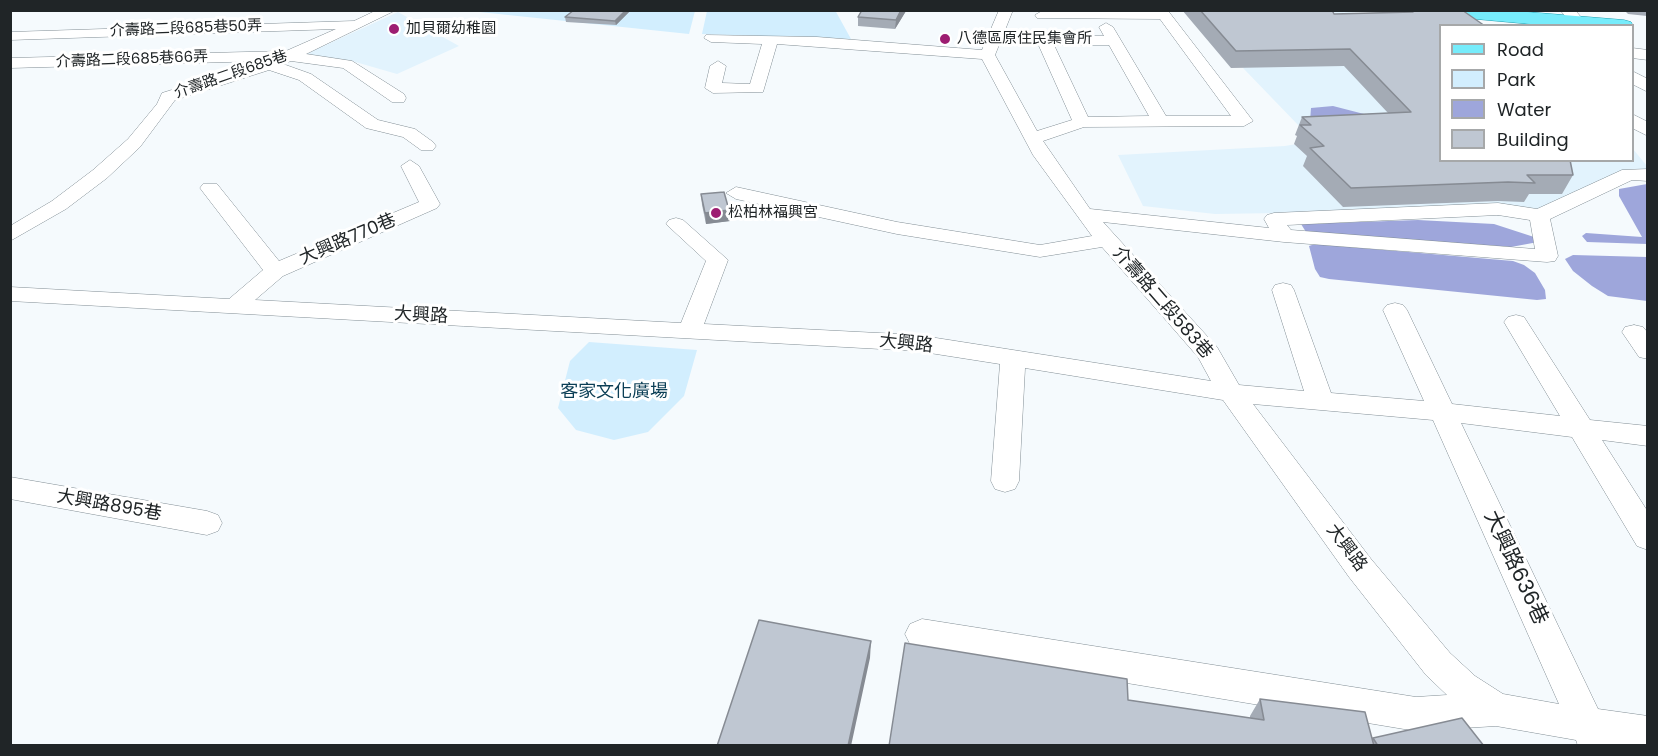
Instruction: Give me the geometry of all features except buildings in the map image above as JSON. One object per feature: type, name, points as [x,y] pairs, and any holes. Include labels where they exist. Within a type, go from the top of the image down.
[{"type":"main road","points":[[1431,10],[1616,24]]},
{"type":"street","name":"介壽路二段685巷","points":[[10,235],[100,174],[134,143],[165,105],[168,97],[290,56],[389,10]]},
{"type":"street","points":[[711,38],[817,41],[987,55],[1006,10]]},
{"type":"street","points":[[1104,14],[1114,41],[1161,122]]},
{"type":"street","points":[[1032,138],[1083,122],[1244,121],[1164,15],[1042,15]]},
{"type":"street","points":[[148,30],[165,17]]},
{"type":"street","name":"介壽路二段685巷50弄","points":[[10,36],[361,23]]},
{"type":"street","points":[[1083,122],[1046,46],[1047,40],[1114,41]]},
{"type":"street","points":[[718,66],[713,88],[757,89],[770,41]]},
{"type":"street","name":"介壽路二段583巷","points":[[987,55],[1032,138],[1084,214],[1208,353],[1231,393]]},
{"type":"street","points":[[290,56],[347,64],[398,98]]},
{"type":"street","name":"介壽路二段685巷66弄","points":[[10,63],[290,56]]},
{"type":"street","points":[[269,64],[305,77],[372,124],[409,133],[427,146]]},
{"type":"street","points":[[1634,79],[1645,97]]},
{"type":"street","points":[[1634,121],[1647,131]]},
{"type":"street","name":"大興路770巷","points":[[234,306],[275,271],[430,204],[410,166]]},
{"type":"street","points":[[1284,236],[1274,219],[1498,209],[1539,216],[1629,174],[1647,176]]},
{"type":"street","points":[[210,188],[275,271]]},
{"type":"street","points":[[736,194],[897,228],[1040,251],[1107,240]]},
{"type":"street","points":[[1084,214],[1284,236],[1547,256],[1539,216]]},
{"type":"street","points":[[676,224],[717,260],[690,330]]},
{"type":"street","points":[[1283,290],[1320,400]]},
{"type":"street","name":"大興路","points":[[10,294],[917,343],[1231,393],[1360,568],[1438,664],[1463,687],[1496,709],[1546,719],[1592,734],[1647,733]]},
{"type":"street","name":"大興路636巷","points":[[1395,310],[1592,734]]},
{"type":"street","points":[[1515,322],[1647,538]]},
{"type":"street","points":[[1005,481],[1013,360]]},
{"type":"street","points":[[1231,393],[1443,412],[1647,436]]},
{"type":"street","name":"大興路895巷","points":[[10,488],[207,523]]},
{"type":"street","points":[[922,634],[1416,714],[1496,709]]},
{"type":"shaded area","points":[[1188,11],[1329,11],[1472,20],[1439,24],[1439,162],[1634,162],[1634,150],[1647,166],[1648,172],[1540,209],[1215,214],[1143,206],[1118,155],[1285,146],[1308,142],[1300,127]]},
{"type":"shaded area","name":"加貝爾幼稚園","points":[[398,12],[459,46],[397,74],[352,61],[304,55]]},
{"type":"green space","points":[[835,10],[851,39],[702,34],[707,11]]},
{"type":"green space","points":[[470,11],[695,11],[689,34]]},
{"type":"green space","name":"客家文化廣場","points":[[589,342],[697,350],[684,396],[648,432],[614,440],[576,430],[558,408],[570,361]]},
{"type":"water","points":[[1333,106],[1364,114],[1383,115],[1310,122],[1311,108]]},
{"type":"water","points":[[1647,184],[1647,244],[1587,242],[1582,236],[1586,233],[1642,237],[1619,196],[1619,189]]},
{"type":"water","points":[[1418,220],[1494,224],[1534,237],[1538,242],[1511,247],[1306,232],[1301,224]]},
{"type":"water","points":[[1315,244],[1513,261],[1535,273],[1545,290],[1546,299],[1537,300],[1320,277],[1315,269],[1309,246]]},
{"type":"water","points":[[1573,255],[1647,257],[1647,301],[1608,296],[1573,271],[1565,259]]},
{"type":"place","name":"加貝爾幼稚園","points":[[394,29]]},
{"type":"place","name":"八德區原住民集會所","points":[[945,39]]},
{"type":"place","name":"松柏林福興宮","points":[[716,213]]}]
